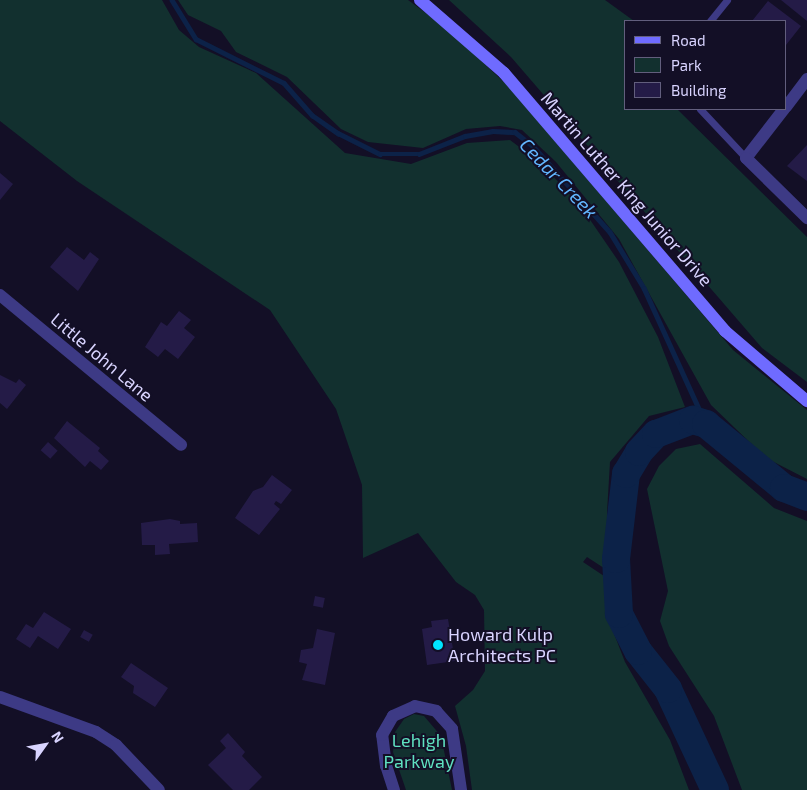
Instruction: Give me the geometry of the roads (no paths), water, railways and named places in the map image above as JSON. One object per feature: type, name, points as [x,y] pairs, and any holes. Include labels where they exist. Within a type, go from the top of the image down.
[{"type":"main road","name":"Martin Luther King Junior Drive","points":[[420,0],[504,73],[725,331],[807,401]]},
{"type":"street","points":[[787,105],[807,80]]},
{"type":"street","points":[[783,110],[746,158],[807,218]]},
{"type":"street","name":"Little John Lane","points":[[0,295],[181,445]]},
{"type":"street","points":[[0,697],[96,732],[116,745],[159,790]]},
{"type":"street","points":[[394,790],[386,766],[382,735],[393,716],[414,706],[436,711],[452,729],[460,790]]},
{"type":"lane","points":[[711,20],[727,0]]},
{"type":"lane","points":[[701,110],[746,158]]},
{"type":"waterway","name":"Cedar Creek","points":[[172,0],[196,39],[284,83],[312,115],[338,133],[380,154],[419,154],[465,136],[493,131],[515,132],[533,146],[610,232],[644,288],[706,424]]},
{"type":"waterway","points":[[715,790],[668,689],[638,651],[619,614],[616,559],[626,474],[639,452],[656,434],[693,420],[706,424],[784,488],[807,497]]},
{"type":"place","name":"Howard Kulp Architects PC","points":[[438,645]]},
{"type":"park label","name":"Lehigh Parkway","points":[[419,751]]}]
